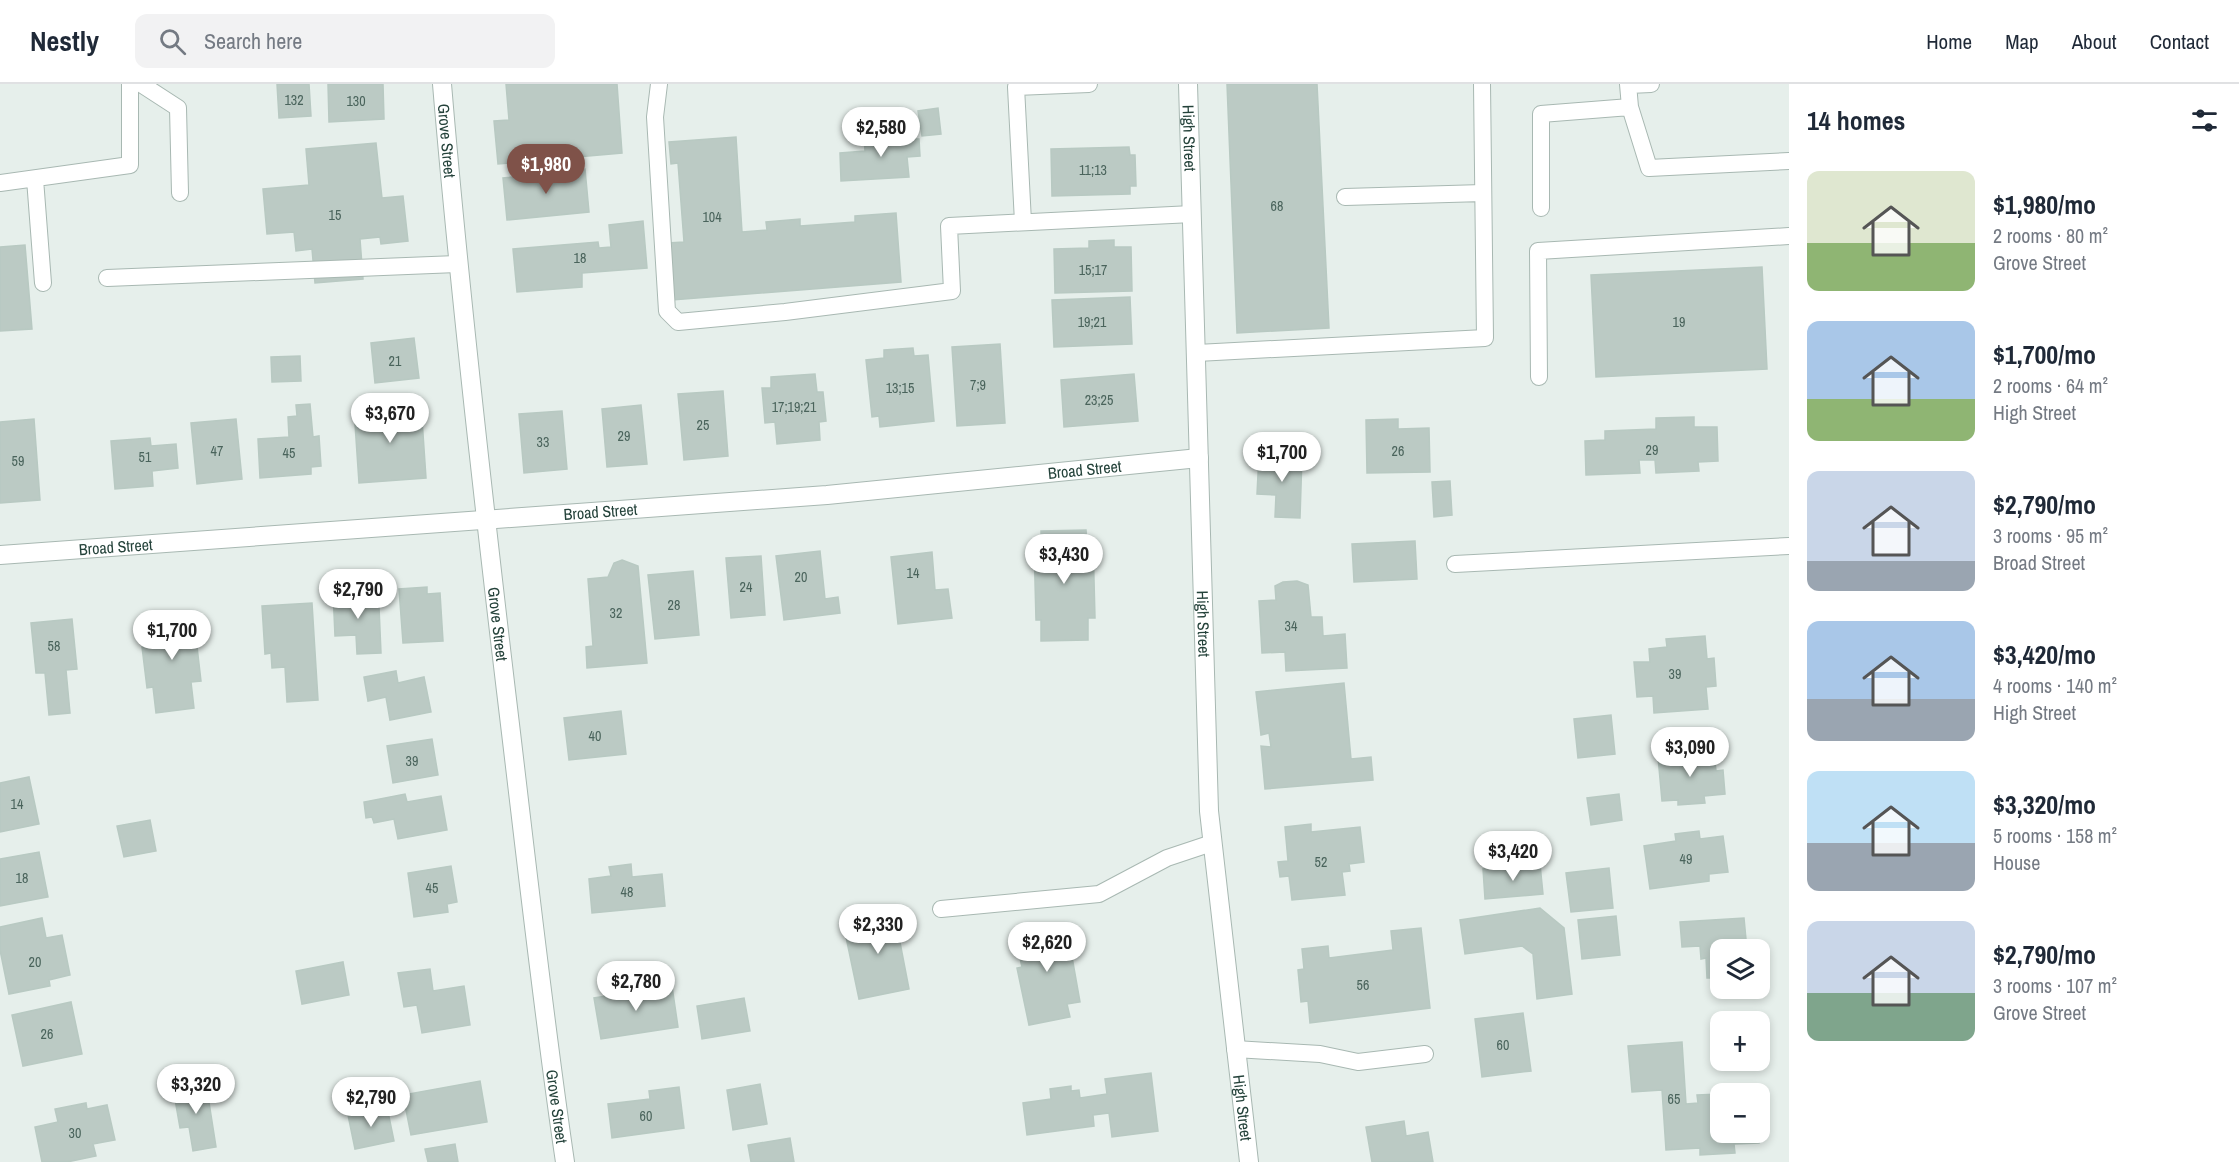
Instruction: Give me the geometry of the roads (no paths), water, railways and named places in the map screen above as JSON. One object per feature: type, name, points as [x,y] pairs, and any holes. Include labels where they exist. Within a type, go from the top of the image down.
[{"type":"street","name":"Grove Street","points":[[442,84],[457,264],[528,891],[566,1162]]},
{"type":"street","name":"High Street","points":[[1188,84],[1209,811],[1249,1162]]},
{"type":"street","name":"Broad Street","points":[[0,555],[827,495],[1199,458]]},
{"type":"lane","points":[[0,183],[130,165],[130,84]]},
{"type":"lane","points":[[141,84],[178,108],[180,193]]},
{"type":"lane","points":[[659,84],[655,117],[667,311],[678,322],[785,312],[952,291],[949,226],[1192,214]]},
{"type":"lane","points":[[1023,222],[1016,87],[1089,84]]},
{"type":"lane","points":[[1197,353],[1485,338],[1482,84]]},
{"type":"lane","points":[[1652,84],[1628,85],[1630,107],[1649,168],[1789,161]]},
{"type":"lane","points":[[1541,208],[1541,114],[1630,107]]},
{"type":"lane","points":[[35,178],[43,282]]},
{"type":"lane","points":[[1345,197],[1483,193]]},
{"type":"lane","points":[[1539,377],[1538,251],[1789,236]]},
{"type":"lane","points":[[107,278],[457,264]]},
{"type":"lane","points":[[1455,564],[1789,546]]},
{"type":"lane","points":[[941,909],[1099,894],[1167,858],[1212,843]]},
{"type":"lane","points":[[1235,1049],[1320,1054],[1358,1062],[1425,1054]]}]
